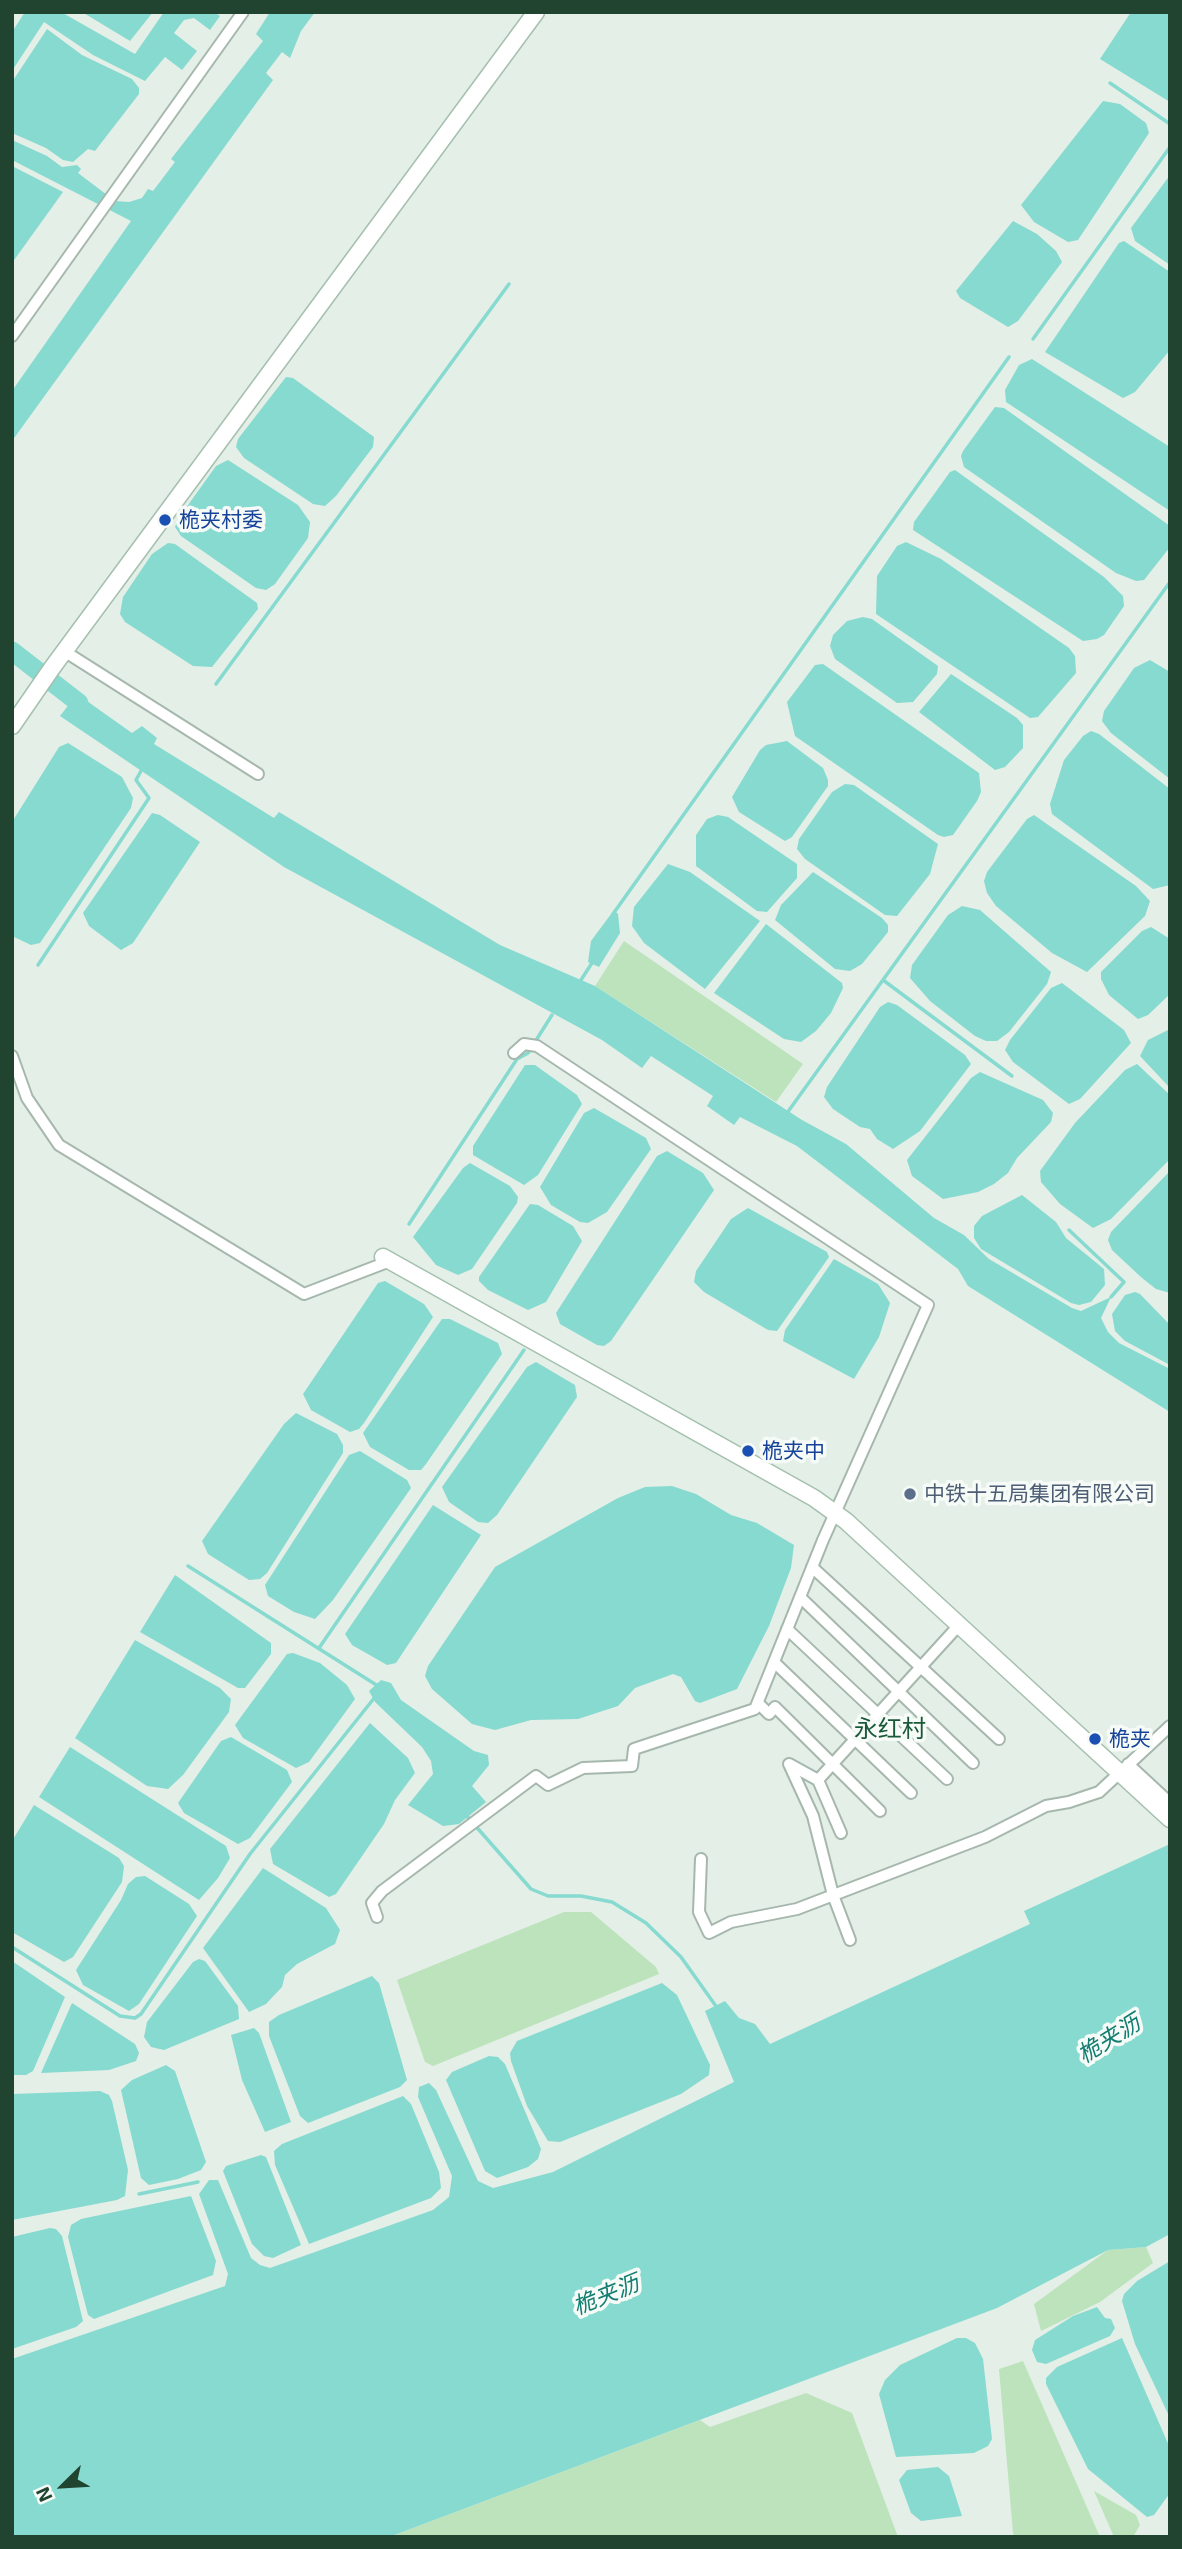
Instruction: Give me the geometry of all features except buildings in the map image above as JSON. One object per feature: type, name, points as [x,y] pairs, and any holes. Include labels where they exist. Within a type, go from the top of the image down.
[{"type":"street","points":[[12,337],[243,12]]},
{"type":"street","points":[[12,726],[51,668],[536,12]]},
{"type":"street","points":[[64,651],[258,774]]},
{"type":"street","points":[[377,1917],[372,1903],[382,1891],[536,1776],[548,1785],[583,1768],[632,1766],[634,1749],[749,1712],[758,1703],[812,1567],[928,1306],[537,1046],[524,1044],[514,1053]]},
{"type":"street","points":[[12,1056],[27,1098],[59,1145],[304,1294],[386,1259],[814,1498],[836,1514],[1124,1768],[1166,1810]]},
{"type":"street","points":[[812,1567],[999,1739]]},
{"type":"street","points":[[800,1597],[973,1763]]},
{"type":"street","points":[[818,1780],[960,1624]]},
{"type":"street","points":[[788,1629],[947,1779]]},
{"type":"street","points":[[774,1662],[911,1793]]},
{"type":"street","points":[[758,1703],[769,1713],[775,1707],[880,1811]]},
{"type":"street","points":[[701,1859],[699,1912],[709,1933],[731,1922],[797,1909],[985,1838],[1046,1806],[1098,1792],[1170,1726]]},
{"type":"street","points":[[841,1833],[818,1780],[789,1764],[813,1816],[833,1895],[850,1940]]},
{"type":"green space","points":[[624,941],[803,1064],[776,1102],[595,986]]},
{"type":"green space","points":[[564,1912],[591,1912],[656,1967],[659,1974],[433,2066],[425,2062],[397,1980]]},
{"type":"green space","points":[[1146,2247],[1153,2263],[1100,2302],[1041,2331],[1034,2304],[1108,2250]]},
{"type":"green space","points":[[1023,2361],[1100,2537],[1015,2537],[1013,2533],[999,2369]]},
{"type":"green space","points":[[806,2393],[852,2413],[898,2537],[389,2537],[700,2420],[710,2427]]},
{"type":"green space","points":[[1094,2491],[1136,2515],[1140,2525],[1133,2537],[1114,2537]]},
{"type":"water","points":[[25,12],[61,12],[135,54],[164,12],[214,12],[220,16],[210,30],[194,18],[184,20],[174,33],[197,51],[182,70],[165,57],[145,81],[93,55],[44,22],[12,71],[12,32]]},
{"type":"water","points":[[82,12],[153,12],[130,41]]},
{"type":"water","points":[[270,12],[315,12],[301,31],[290,58],[282,52],[266,73],[273,80],[12,441],[12,391],[131,221],[12,160],[12,140],[47,156],[62,167],[77,165],[81,169],[78,173],[115,201],[129,202],[142,198],[148,189],[153,191],[175,162],[171,159],[263,41],[256,34]]},
{"type":"water","points":[[1131,12],[1170,12],[1170,102],[1100,59]]},
{"type":"water","points":[[47,29],[82,55],[132,79],[139,88],[139,94],[95,151],[88,149],[73,162],[63,160],[46,148],[12,133],[12,82]]},
{"type":"water","points":[[1103,101],[1120,104],[1146,123],[1149,133],[1078,240],[1068,242],[1034,222],[1021,205]]},
{"type":"water","points":[[12,166],[63,192],[12,263]]},
{"type":"water","points":[[1170,175],[1170,265],[1135,241],[1131,228]]},
{"type":"water","points":[[1013,221],[1037,234],[1056,251],[1062,262],[1018,321],[1008,327],[960,298],[956,291]]},
{"type":"water","points":[[1124,241],[1170,272],[1170,350],[1135,392],[1123,398],[1045,352],[1119,243]]},
{"type":"water","points":[[1032,359],[1170,447],[1170,511],[1006,402],[1005,390],[1019,365]]},
{"type":"water","points":[[286,377],[293,378],[374,437],[373,447],[336,496],[325,506],[313,504],[244,458],[236,447],[238,439]]},
{"type":"water","points":[[995,407],[1004,408],[1170,526],[1170,547],[1144,580],[1136,581],[1116,573],[964,467],[961,456],[963,451]]},
{"type":"water","points":[[228,460],[298,505],[310,522],[308,538],[275,584],[266,590],[256,588],[181,536],[175,527],[216,466]]},
{"type":"water","points":[[955,470],[1104,577],[1123,596],[1124,606],[1104,635],[1083,641],[913,530],[914,522],[950,472]]},
{"type":"water","points":[[906,542],[941,559],[1069,648],[1075,656],[1076,673],[1038,717],[1030,718],[876,614],[877,576],[897,546]]},
{"type":"water","points":[[168,543],[175,544],[257,603],[258,609],[212,667],[193,666],[125,622],[120,614],[123,597],[152,554]]},
{"type":"water","points":[[863,617],[872,619],[938,666],[937,674],[913,702],[897,703],[835,659],[830,646],[833,635],[847,621]]},
{"type":"water","points":[[1150,660],[1170,672],[1170,779],[1111,733],[1102,721],[1104,711],[1134,668]]},
{"type":"water","points":[[823,664],[979,773],[981,792],[953,835],[938,835],[795,736],[787,702],[815,665]]},
{"type":"water","points":[[951,674],[1017,718],[1023,725],[1023,748],[1005,767],[995,770],[919,712]]},
{"type":"water","points":[[77,694],[132,733],[142,726],[157,738],[154,744],[274,818],[279,812],[500,945],[595,986],[802,1120],[846,1144],[934,1218],[964,1235],[989,1259],[1072,1308],[1081,1311],[1111,1297],[1101,1318],[1108,1332],[1119,1343],[1170,1369],[1170,1412],[968,1286],[958,1269],[797,1146],[740,1117],[734,1125],[707,1106],[713,1096],[651,1056],[642,1068],[602,1040],[284,867],[60,716]]},
{"type":"water","points":[[1091,731],[1099,734],[1170,789],[1170,885],[1153,889],[1052,814],[1050,804],[1064,760],[1083,736]]},
{"type":"water","points":[[787,741],[823,768],[828,786],[792,837],[785,841],[739,812],[732,797],[760,750],[766,745]]},
{"type":"water","points":[[68,743],[122,777],[133,798],[131,808],[40,943],[31,945],[12,936],[12,822],[59,747]]},
{"type":"water","points":[[845,784],[854,785],[938,844],[930,874],[897,916],[885,915],[805,859],[797,849],[799,839],[832,792]]},
{"type":"water","points":[[152,813],[160,815],[200,842],[133,943],[121,950],[89,926],[83,913]]},
{"type":"water","points":[[718,815],[728,817],[797,864],[797,878],[767,912],[757,911],[696,866],[696,835],[707,819]]},
{"type":"water","points":[[1034,815],[1136,886],[1150,901],[1145,916],[1087,972],[1052,953],[996,906],[987,893],[984,881],[987,872],[1027,819]]},
{"type":"water","points":[[668,864],[690,872],[760,921],[705,989],[644,943],[632,926],[634,907]]},
{"type":"water","points":[[813,872],[882,918],[888,925],[888,932],[862,964],[850,971],[835,969],[775,920],[781,905]]},
{"type":"water","points":[[962,906],[980,910],[1051,972],[1047,984],[1009,1032],[997,1041],[986,1041],[975,1036],[930,1001],[910,978],[912,965],[948,915]]},
{"type":"water","points":[[614,910],[618,914],[620,933],[599,967],[588,962],[591,941]]},
{"type":"water","points":[[766,924],[842,983],[843,988],[831,1013],[816,1031],[801,1042],[784,1039],[714,993]]},
{"type":"water","points":[[1151,927],[1170,939],[1170,994],[1148,1015],[1138,1019],[1109,995],[1101,979],[1101,972],[1142,931]]},
{"type":"water","points":[[1062,983],[1124,1030],[1131,1043],[1080,1099],[1069,1104],[1013,1062],[1005,1050],[1051,988]]},
{"type":"water","points":[[888,1002],[897,1005],[965,1055],[971,1064],[920,1131],[893,1149],[877,1139],[870,1129],[860,1127],[833,1109],[824,1097],[827,1087],[880,1007]]},
{"type":"water","points":[[1170,1029],[1170,1088],[1140,1056],[1148,1040]]},
{"type":"water","points":[[1137,1064],[1170,1095],[1170,1159],[1111,1219],[1093,1228],[1060,1204],[1041,1182],[1040,1171],[1075,1123],[1125,1070]]},
{"type":"water","points":[[525,1065],[535,1065],[577,1095],[582,1104],[538,1175],[524,1185],[473,1155],[473,1146]]},
{"type":"water","points":[[980,1072],[1043,1100],[1053,1113],[1051,1122],[1017,1158],[1008,1173],[994,1184],[978,1192],[943,1199],[912,1176],[907,1160],[971,1078]]},
{"type":"water","points":[[594,1108],[646,1138],[651,1149],[607,1212],[588,1223],[580,1222],[551,1205],[540,1187],[584,1113]]},
{"type":"water","points":[[667,1151],[703,1173],[714,1190],[611,1341],[604,1346],[597,1345],[560,1324],[556,1313],[657,1156]]},
{"type":"water","points":[[470,1163],[510,1186],[518,1197],[517,1203],[472,1269],[458,1275],[436,1265],[413,1237],[463,1168]]},
{"type":"water","points":[[1170,1171],[1170,1293],[1156,1289],[1142,1278],[1112,1250],[1108,1240],[1111,1232]]},
{"type":"water","points":[[1022,1195],[1056,1222],[1066,1238],[1104,1269],[1105,1285],[1091,1302],[1079,1305],[1071,1303],[981,1249],[974,1238],[974,1226],[982,1216]]},
{"type":"water","points":[[530,1204],[538,1205],[573,1226],[582,1241],[546,1302],[528,1310],[488,1290],[479,1281],[479,1277]]},
{"type":"water","points":[[748,1208],[827,1252],[829,1257],[777,1331],[768,1330],[704,1292],[694,1282],[696,1271],[731,1219]]},
{"type":"water","points":[[834,1259],[878,1284],[890,1303],[879,1337],[854,1379],[783,1341],[785,1330]]},
{"type":"water","points":[[385,1281],[424,1304],[433,1317],[364,1423],[359,1429],[350,1432],[311,1410],[303,1394],[378,1283]]},
{"type":"water","points":[[1135,1292],[1170,1325],[1170,1365],[1125,1341],[1115,1331],[1112,1314],[1125,1295]]},
{"type":"water","points":[[442,1319],[450,1319],[498,1343],[502,1354],[426,1464],[421,1470],[409,1470],[370,1447],[363,1433]]},
{"type":"water","points":[[536,1362],[575,1385],[577,1397],[497,1515],[488,1523],[478,1522],[449,1502],[442,1487],[527,1367]]},
{"type":"water","points":[[296,1413],[337,1434],[343,1445],[343,1453],[267,1573],[260,1579],[249,1580],[208,1554],[202,1541],[284,1424]]},
{"type":"water","points":[[360,1451],[407,1480],[411,1488],[333,1600],[315,1619],[294,1612],[268,1596],[265,1585],[349,1455]]},
{"type":"water","points":[[672,1486],[696,1494],[731,1515],[757,1523],[794,1545],[791,1568],[769,1626],[737,1689],[700,1703],[695,1701],[681,1677],[673,1674],[635,1688],[618,1706],[578,1719],[531,1720],[495,1730],[472,1724],[432,1689],[425,1676],[428,1666],[495,1567],[618,1498],[645,1487]]},
{"type":"water","points":[[433,1505],[481,1535],[396,1663],[387,1665],[352,1645],[345,1634]]},
{"type":"water","points":[[175,1575],[271,1643],[271,1654],[245,1688],[238,1688],[140,1632]]},
{"type":"water","points":[[135,1640],[220,1688],[231,1699],[229,1712],[183,1775],[168,1789],[147,1786],[75,1738]]},
{"type":"water","points":[[293,1653],[320,1663],[347,1685],[355,1699],[309,1762],[296,1768],[243,1738],[235,1725],[287,1654]]},
{"type":"water","points":[[381,1680],[391,1683],[401,1700],[474,1751],[488,1755],[489,1765],[472,1786],[486,1802],[459,1824],[443,1826],[408,1805],[433,1774],[431,1761],[422,1747],[375,1702],[369,1691]]},
{"type":"water","points":[[370,1723],[408,1758],[415,1773],[336,1894],[329,1897],[273,1864],[270,1849]]},
{"type":"water","points":[[231,1737],[287,1770],[292,1782],[250,1838],[238,1844],[184,1813],[178,1803],[221,1741]]},
{"type":"water","points":[[70,1747],[226,1846],[230,1858],[218,1878],[199,1900],[39,1797]]},
{"type":"water","points":[[34,1805],[119,1858],[124,1866],[122,1882],[73,1957],[64,1962],[12,1932],[12,1841]]},
{"type":"water","name":"桅夹沥","points":[[1170,1844],[1170,2234],[1146,2247],[1108,2250],[997,2308],[389,2537],[12,2537],[12,2359],[225,2286],[228,2274],[199,2194],[209,2180],[218,2180],[251,2258],[270,2268],[433,2210],[449,2197],[452,2176],[418,2097],[419,2087],[429,2083],[436,2090],[478,2181],[493,2188],[553,2172],[734,2082],[705,2011],[725,2001],[739,2018],[755,2024],[770,2044],[1030,1924],[1024,1911]]},
{"type":"water","points":[[263,1868],[326,1908],[340,1930],[335,1944],[297,1964],[285,1975],[282,1987],[266,2004],[249,2012],[203,1948]]},
{"type":"water","points":[[145,1876],[189,1904],[197,1916],[139,2004],[129,2011],[83,1985],[76,1970],[121,1900],[128,1884],[136,1877]]},
{"type":"water","points":[[199,1959],[205,1961],[238,2006],[239,2019],[164,2050],[151,2047],[144,2037],[147,2022],[193,1962]]},
{"type":"water","points":[[12,1961],[65,1997],[33,2071],[26,2075],[12,2075]]},
{"type":"water","points":[[372,1976],[379,1983],[407,2080],[400,2087],[308,2123],[300,2116],[269,2036],[269,2022],[279,2015]]},
{"type":"water","points":[[662,1983],[677,1995],[710,2065],[709,2075],[681,2094],[560,2142],[548,2141],[527,2106],[511,2061],[510,2053],[517,2041]]},
{"type":"water","points":[[72,2003],[135,2044],[139,2053],[136,2061],[109,2070],[41,2073]]},
{"type":"water","points":[[254,2028],[259,2033],[291,2122],[265,2132],[242,2080],[231,2035]]},
{"type":"water","points":[[489,2056],[498,2057],[505,2064],[541,2149],[538,2159],[528,2167],[497,2178],[485,2171],[446,2080],[452,2072]]},
{"type":"water","points":[[166,2065],[175,2071],[206,2162],[201,2170],[178,2179],[149,2185],[141,2178],[121,2090],[132,2080]]},
{"type":"water","points":[[100,2091],[109,2095],[112,2101],[128,2170],[125,2196],[117,2200],[12,2220],[12,2094]]},
{"type":"water","points":[[403,2096],[411,2104],[439,2172],[441,2188],[431,2198],[309,2244],[275,2165],[274,2151],[282,2144]]},
{"type":"water","points":[[261,2155],[266,2157],[301,2245],[273,2258],[264,2256],[252,2244],[223,2171],[226,2166]]},
{"type":"water","points":[[191,2196],[216,2261],[213,2275],[94,2319],[88,2315],[68,2237],[71,2225],[81,2219]]},
{"type":"water","points":[[56,2229],[62,2236],[83,2321],[76,2327],[12,2349],[12,2237]]},
{"type":"water","points":[[1170,2261],[1170,2418],[1135,2344],[1122,2301],[1124,2294],[1137,2281]]},
{"type":"water","points":[[1097,2307],[1105,2318],[1111,2319],[1115,2328],[1110,2336],[1046,2364],[1037,2362],[1032,2350],[1035,2340],[1073,2316]]},
{"type":"water","points":[[957,2338],[966,2338],[975,2343],[983,2359],[992,2439],[988,2446],[974,2453],[896,2457],[879,2394],[885,2380],[900,2365]]},
{"type":"water","points":[[1122,2338],[1170,2448],[1170,2493],[1154,2515],[1147,2517],[1088,2469],[1046,2384],[1046,2378],[1057,2367]]},
{"type":"water","points":[[938,2467],[949,2476],[962,2516],[921,2521],[911,2513],[899,2480],[907,2470]]},
{"type":"waterway","points":[[1110,83],[1170,124]]},
{"type":"waterway","points":[[1033,339],[1170,147]]},
{"type":"waterway","points":[[216,684],[509,284]]},
{"type":"waterway","points":[[613,914],[1009,357]]},
{"type":"waterway","points":[[787,1113],[1170,582]]},
{"type":"waterway","points":[[12,651],[79,703]]},
{"type":"waterway","points":[[38,965],[149,798],[136,780],[141,771]]},
{"type":"waterway","points":[[579,983],[592,963]]},
{"type":"waterway","points":[[883,980],[1012,1076]]},
{"type":"waterway","points":[[409,1224],[517,1059],[528,1053],[552,1015]]},
{"type":"waterway","points":[[1069,1230],[1124,1282],[1111,1297]]},
{"type":"waterway","points":[[319,1648],[524,1350]]},
{"type":"waterway","points":[[188,1566],[378,1686]]},
{"type":"waterway","points":[[12,1947],[120,2016],[135,2018],[141,2014],[250,1854],[375,1697]]},
{"type":"waterway","points":[[465,1814],[531,1889],[548,1896],[581,1896],[612,1902],[646,1923],[681,1957],[718,2009]]},
{"type":"waterway","points":[[139,2194],[198,2182]]},
{"type":"place","name":"桅夹村委","points":[[165,520]]},
{"type":"place","name":"桅夹中","points":[[748,1451]]},
{"type":"place","name":"中铁十五局集团有限公司","points":[[910,1494]]},
{"type":"place","name":"桅夹","points":[[1095,1739]]},
{"type":"district","name":"永红村","points":[[890,1729]]}]
